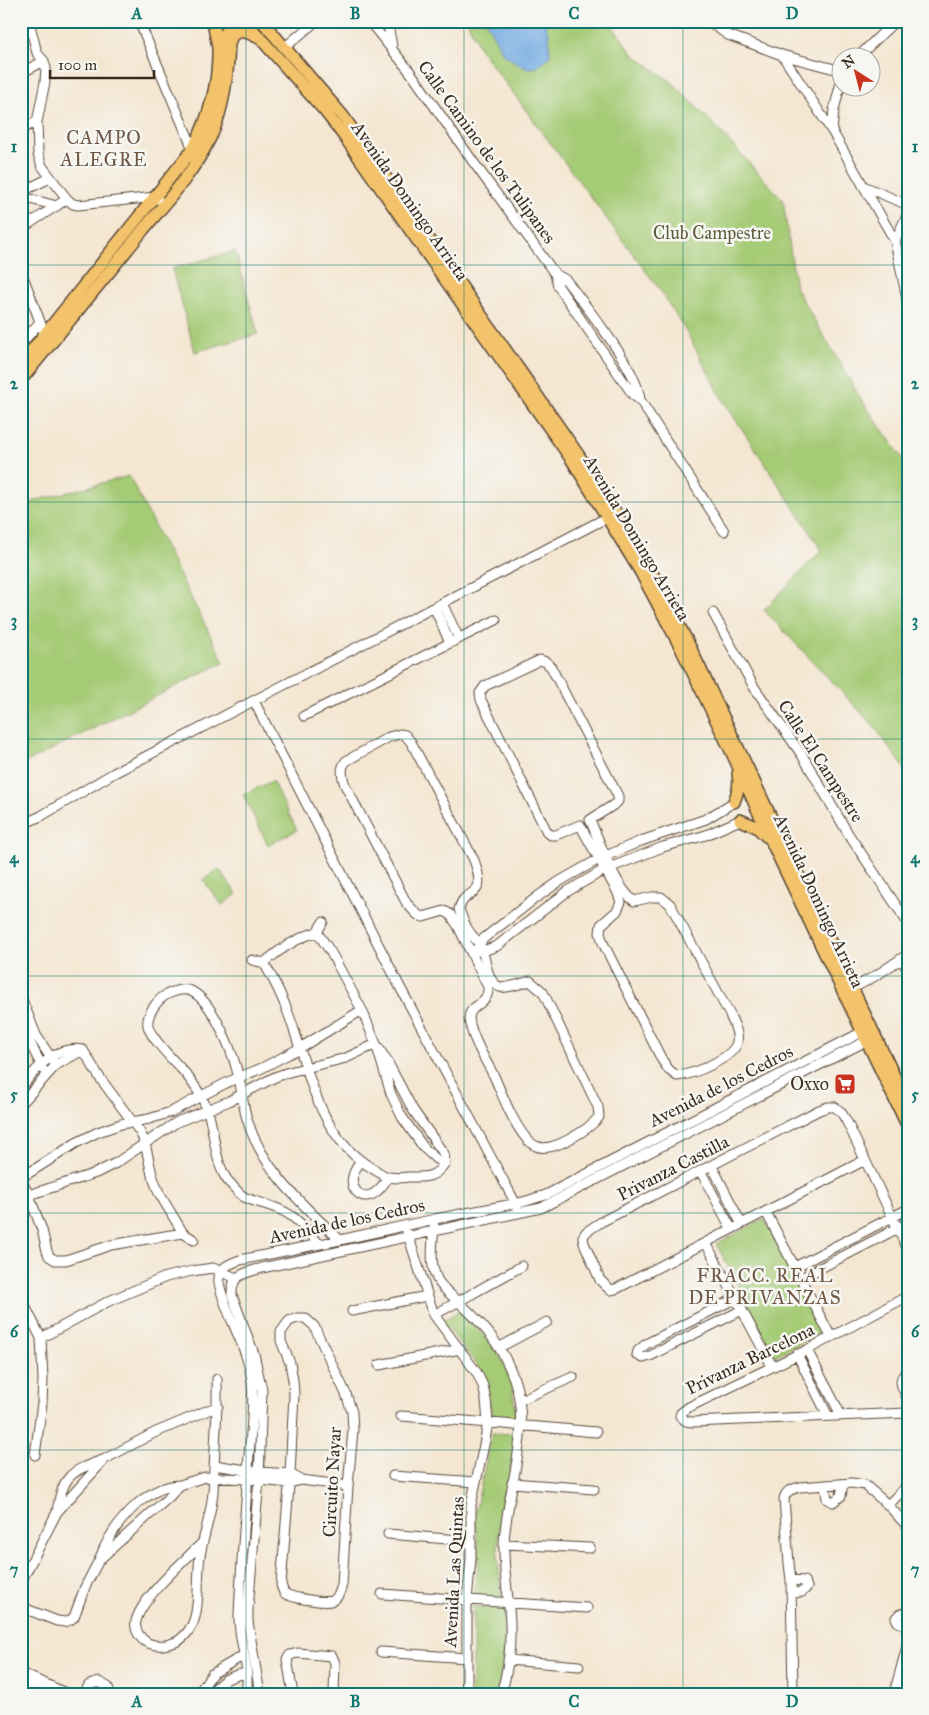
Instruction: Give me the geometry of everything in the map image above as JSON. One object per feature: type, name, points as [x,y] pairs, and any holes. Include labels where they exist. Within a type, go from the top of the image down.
[{"type":"main road","points":[[213,21],[222,62]]},
{"type":"main road","points":[[21,364],[160,200],[193,167],[205,148],[214,129],[224,96],[222,62],[224,33],[222,21]]},
{"type":"main road","name":"Avenida Domingo Arrieta","points":[[262,21],[342,116],[437,262]]},
{"type":"main road","points":[[218,48],[224,33],[235,24],[246,23],[271,32]]},
{"type":"main road","name":"Avenida Domingo Arrieta","points":[[246,23],[324,110],[344,136],[437,262],[575,458],[612,515],[648,584],[685,646],[848,991],[908,1105]]},
{"type":"main road","points":[[21,380],[160,200],[193,149],[207,119],[222,62],[233,35],[244,32],[261,39]]},
{"type":"main road","points":[[275,56],[284,48]]},
{"type":"main road","name":"Avenida Domingo Arrieta","points":[[685,646],[733,755],[757,798],[773,845],[848,991]]},
{"type":"main road","points":[[732,803],[739,790],[740,783],[733,755]]},
{"type":"main road","points":[[732,803],[757,798]]},
{"type":"main road","points":[[757,798],[739,821],[756,827],[773,845]]},
{"type":"main road","name":"Avenida Domingo Arrieta","points":[[869,1034],[908,1127]]},
{"type":"street","points":[[29,21],[37,53],[44,61],[46,68],[37,122],[38,154],[42,166],[50,178],[67,199],[78,205],[160,200]]},
{"type":"street","points":[[139,21],[193,149]]},
{"type":"street","points":[[284,48],[316,21]]},
{"type":"street","name":"Calle Camino de los Tulipanes","points":[[369,21],[393,49],[555,274],[566,280],[612,342],[628,366],[640,390],[640,400],[724,531]]},
{"type":"street","name":"Calle Camino de los Tulipanes","points":[[387,21],[393,49]]},
{"type":"street","points":[[708,21],[728,35],[782,55],[832,68]]},
{"type":"street","points":[[867,48],[894,22]]},
{"type":"street","points":[[782,55],[832,132],[895,241],[908,304]]},
{"type":"street","points":[[21,73],[44,61]]},
{"type":"street","points":[[832,132],[837,98]]},
{"type":"street","points":[[21,128],[37,122]]},
{"type":"street","points":[[21,192],[50,178]]},
{"type":"street","points":[[863,186],[908,205]]},
{"type":"street","points":[[21,228],[67,199]]},
{"type":"street","points":[[21,202],[30,200],[57,206]]},
{"type":"street","points":[[895,241],[908,213]]},
{"type":"street","points":[[21,271],[23,282],[45,334]]},
{"type":"street","points":[[21,344],[40,322]]},
{"type":"street","points":[[21,825],[59,806],[106,777],[612,515]]},
{"type":"street","points":[[438,605],[459,639]]},
{"type":"street","points":[[438,605],[450,643]]},
{"type":"street","name":"Calle El Campestre","points":[[713,613],[754,687],[802,755],[849,835],[908,923]]},
{"type":"street","points":[[304,716],[496,620]]},
{"type":"street","points":[[602,857],[590,820],[615,804],[618,801],[618,796],[551,667],[546,662],[540,660],[485,686],[480,694],[481,700],[547,832],[551,835],[556,835],[580,825],[608,869],[621,902],[617,911],[601,925],[600,933],[603,943],[662,1060],[668,1070],[677,1076],[696,1072],[731,1052],[736,1046],[738,1033],[670,904],[662,897],[634,901],[624,892],[608,869]]},
{"type":"street","points":[[254,700],[401,989],[520,1213]]},
{"type":"street","points":[[405,735],[411,742],[474,860],[479,886],[463,900],[459,909],[479,949],[496,985],[504,988],[518,983],[530,982],[543,992],[598,1107],[599,1117],[593,1124],[575,1136],[547,1148],[538,1148],[525,1138],[480,1050],[468,1016],[484,1000],[488,993],[488,987],[454,919],[444,911],[423,917],[412,910],[345,785],[342,771],[346,761],[390,736],[405,735]]},
{"type":"street","points":[[465,940],[479,949],[497,946],[556,899],[608,869],[663,847],[706,835],[739,821],[732,803],[706,819],[663,833],[602,857],[537,897],[479,949],[476,959],[480,971]]},
{"type":"street","points":[[264,963],[277,951],[294,941],[317,932],[323,922]]},
{"type":"street","points":[[252,960],[264,963],[283,1000],[324,1116],[337,1136],[360,1161],[388,1177],[424,1177],[434,1175],[445,1163],[436,1159],[424,1148],[402,1117],[391,1094],[376,1044],[362,1010],[330,951],[317,932]]},
{"type":"street","points":[[848,991],[904,956],[908,970]]},
{"type":"street","points":[[320,1244],[292,1216],[242,1196],[227,1179],[218,1155],[208,1110],[187,1075],[155,1038],[148,1026],[149,1016],[157,1002],[164,996],[175,990],[187,990],[203,1000],[215,1017],[224,1036],[238,1078],[247,1120],[256,1144],[271,1168],[302,1204],[340,1240]]},
{"type":"street","points":[[21,997],[36,1035],[56,1066]]},
{"type":"street","points":[[184,1232],[111,1245],[66,1260],[56,1260],[49,1256],[46,1251],[42,1230],[21,1179],[76,1143],[98,1132],[121,1124],[149,1120],[171,1112],[300,1048],[362,1010]]},
{"type":"street","points":[[21,1024],[40,1064],[47,1074]]},
{"type":"street","name":"Avenida de los Cedros","points":[[221,1270],[240,1260],[340,1240],[435,1218],[515,1203],[546,1194],[869,1034]]},
{"type":"street","name":"Avenida de los Cedros","points":[[236,1278],[244,1273],[262,1268],[408,1238],[552,1204],[869,1034]]},
{"type":"street","points":[[29,1195],[96,1172],[116,1163],[177,1122],[208,1110],[274,1077],[346,1058],[376,1044]]},
{"type":"street","points":[[21,1086],[40,1064],[50,1058],[65,1050],[73,1048],[82,1050],[140,1132],[145,1143],[152,1175],[159,1193],[184,1232],[194,1240]]},
{"type":"street","points":[[21,1104],[56,1066],[82,1050]]},
{"type":"street","name":"Privanza Castilla","points":[[865,1160],[624,1285],[610,1290],[600,1280],[584,1243],[583,1237],[586,1232],[601,1222],[828,1107],[835,1107],[841,1112],[865,1160],[908,1250]]},
{"type":"street","points":[[360,1161],[353,1176],[352,1184],[362,1196],[371,1196],[380,1190],[388,1177]]},
{"type":"street","points":[[712,1166],[742,1223]]},
{"type":"street","points":[[701,1172],[731,1228]]},
{"type":"street","points":[[292,1216],[302,1204]]},
{"type":"street","points":[[795,1267],[908,1210]]},
{"type":"street","points":[[766,1212],[831,1337]]},
{"type":"street","points":[[435,1218],[432,1247],[437,1279],[483,1326],[500,1347],[515,1380],[520,1400],[521,1427],[506,1512],[504,1564],[510,1622],[508,1660],[501,1694]]},
{"type":"street","points":[[801,1278],[908,1223]]},
{"type":"street","name":"Avenida Las Quintas","points":[[406,1225],[408,1238],[421,1271],[434,1315],[477,1373],[483,1386],[488,1422],[471,1505],[471,1576],[467,1600],[465,1694]]},
{"type":"street","points":[[706,1243],[772,1366]]},
{"type":"street","points":[[434,1315],[522,1266]]},
{"type":"street","points":[[41,1338],[109,1301],[154,1281],[179,1273],[214,1268],[236,1278],[232,1286],[232,1295],[254,1354],[262,1390],[259,1476],[248,1609],[246,1694]]},
{"type":"street","points":[[421,1271],[434,1269]]},
{"type":"street","points":[[221,1270],[219,1280],[222,1291],[243,1348],[252,1383],[254,1406],[239,1617],[248,1660],[260,1694]]},
{"type":"street","points":[[352,1311],[428,1296]]},
{"type":"street","name":"Privanza Barcelona","points":[[908,1296],[808,1350],[689,1407],[681,1413],[682,1419],[692,1422],[908,1413]]},
{"type":"street","points":[[21,1298],[41,1338],[42,1403],[35,1455]]},
{"type":"street","points":[[736,1298],[646,1344],[637,1354],[643,1358],[650,1356],[742,1310]]},
{"type":"street","name":"Circuito Nayar","points":[[305,1318],[311,1322],[318,1333],[346,1394],[352,1412],[342,1586],[337,1598],[330,1601],[293,1598],[284,1593],[282,1589],[290,1479],[294,1394],[290,1363],[281,1341],[281,1332],[289,1321],[305,1318]]},
{"type":"street","points":[[500,1347],[547,1322]]},
{"type":"street","points":[[379,1366],[460,1349]]},
{"type":"street","points":[[808,1350],[842,1415]]},
{"type":"street","points":[[798,1354],[828,1416]]},
{"type":"street","points":[[908,1371],[902,1375],[900,1383],[908,1399]]},
{"type":"street","points":[[520,1400],[573,1377]]},
{"type":"street","points":[[202,1544],[150,1598],[140,1613],[135,1623],[137,1632],[142,1639],[155,1645],[169,1644],[179,1640],[189,1630],[195,1619],[202,1544],[212,1501],[218,1406],[217,1379]]},
{"type":"street","points":[[57,1512],[60,1494],[67,1479],[81,1468],[105,1459],[154,1433],[218,1406]]},
{"type":"street","points":[[401,1416],[596,1432]]},
{"type":"street","points":[[21,1582],[57,1512],[105,1459]]},
{"type":"street","points":[[214,1465],[259,1476],[348,1486]]},
{"type":"street","points":[[21,1607],[58,1621],[65,1622],[70,1620],[74,1616],[85,1587],[100,1560],[106,1542],[125,1515],[150,1495],[171,1485],[193,1479],[248,1474]]},
{"type":"street","points":[[393,1476],[476,1482]]},
{"type":"street","points":[[512,1483],[594,1490]]},
{"type":"street","points":[[100,1560],[169,1497],[180,1484]]},
{"type":"street","points":[[825,1486],[827,1499],[833,1502],[840,1496],[843,1484]]},
{"type":"street","points":[[793,1694],[792,1593],[785,1494],[792,1489],[843,1484],[865,1485],[888,1505],[908,1527]]},
{"type":"street","points":[[888,1505],[904,1489]]},
{"type":"street","points":[[388,1534],[471,1541]]},
{"type":"street","points":[[504,1544],[590,1548]]},
{"type":"street","points":[[791,1580],[804,1581],[807,1587],[802,1592],[792,1593]]},
{"type":"street","points":[[382,1594],[587,1608]]},
{"type":"street","points":[[908,1612],[900,1614],[896,1618],[898,1622],[908,1626]]},
{"type":"street","points":[[894,1694],[908,1643]]},
{"type":"street","points":[[380,1652],[467,1658]]},
{"type":"street","points":[[293,1694],[287,1659],[290,1655],[298,1653],[332,1656],[335,1663],[334,1694]]},
{"type":"street","points":[[198,1694],[207,1679],[216,1671],[248,1660]]},
{"type":"street","points":[[508,1660],[579,1666]]},
{"type":"street","points":[[211,1694],[225,1679],[232,1675],[247,1672]]},
{"type":"street","points":[[21,1673],[68,1694]]},
{"type":"street","points":[[207,1679],[217,1686]]},
{"type":"street","points":[[21,1682],[45,1694]]},
{"type":"street","points":[[84,1694],[89,1685],[99,1682],[108,1687],[110,1694]]},
{"type":"green space","name":"Club Campestre","points":[[467,21],[609,21],[633,54],[673,83],[783,200],[796,289],[864,404],[908,466],[908,773],[872,724],[764,610],[822,550],[724,402],[687,333],[660,290],[480,49]]},
{"type":"green space","points":[[235,251],[258,334],[195,352],[172,269]]},
{"type":"green space","points":[[129,476],[224,662],[21,765],[21,517],[34,501]]},
{"type":"green space","points":[[272,781],[297,830],[268,845],[243,795]]},
{"type":"green space","points":[[219,869],[237,894],[222,905],[203,880]]},
{"type":"green space","points":[[764,1219],[823,1332],[775,1356],[716,1244]]},
{"type":"green space","points":[[458,1311],[494,1347],[502,1360],[512,1387],[516,1423],[492,1419],[487,1386],[477,1365],[442,1321]]},
{"type":"green space","points":[[492,1433],[516,1434],[509,1483],[499,1528],[498,1553],[501,1602],[473,1598],[478,1564],[478,1541],[474,1517]]},
{"type":"green space","points":[[473,1606],[505,1609],[505,1641],[497,1694],[470,1694],[473,1671]]},
{"type":"water","points":[[486,21],[544,21],[549,33],[550,56],[536,68],[525,68],[503,54]]},
{"type":"place","name":"Oxxo","points":[[845,1084]]},
{"type":"district","name":"CAMPO ALEGRE","points":[[104,148]]},
{"type":"district","name":"FRACC. REAL DE PRIVANZAS","points":[[765,1286]]}]
